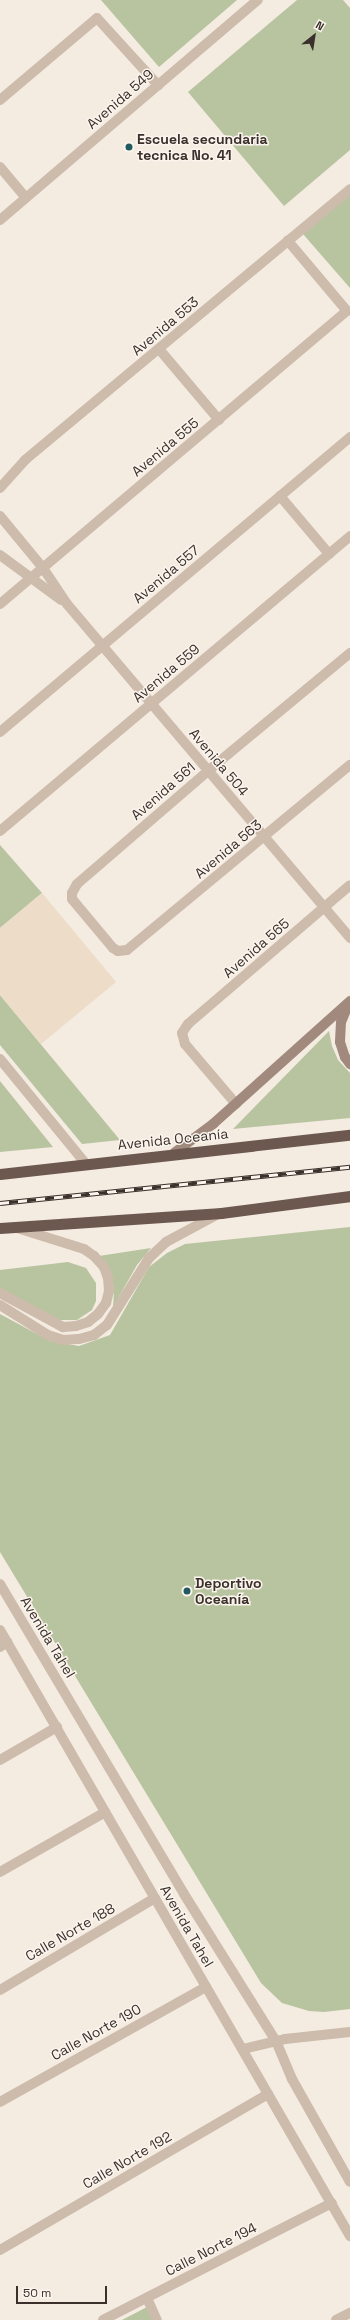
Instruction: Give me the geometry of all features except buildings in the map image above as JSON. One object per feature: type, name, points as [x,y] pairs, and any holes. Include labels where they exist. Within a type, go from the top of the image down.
[{"type":"highway","name":"Avenida Oceanía","points":[[0,1174],[174,1153],[350,1135]]},
{"type":"highway","points":[[0,1228],[221,1213],[350,1196]]},
{"type":"main road","points":[[350,1001],[341,1022],[340,1042],[345,1057],[350,1064]]},
{"type":"main road","points":[[174,1153],[236,1104],[350,1001]]},
{"type":"street","name":"Avenida 549","points":[[0,220],[258,0]]},
{"type":"street","points":[[0,100],[97,18],[158,85]]},
{"type":"street","points":[[0,167],[26,198]]},
{"type":"street","name":"Avenida 553","points":[[0,488],[26,460],[350,189]]},
{"type":"street","name":"Avenida 555","points":[[0,604],[347,311],[288,241]]},
{"type":"street","points":[[159,349],[219,420]]},
{"type":"street","name":"Avenida 557","points":[[0,732],[350,437]]},
{"type":"street","points":[[280,496],[329,554]]},
{"type":"street","name":"Avenida 504","points":[[0,516],[43,568],[67,604],[350,938]]},
{"type":"street","name":"Avenida 559","points":[[0,831],[350,536]]},
{"type":"street","name":"Avenida 504","points":[[0,555],[67,604]]},
{"type":"street","name":"Avenida 561","points":[[123,952],[113,948],[75,902],[72,893],[77,884],[208,771],[350,653]]},
{"type":"street","name":"Avenida 563","points":[[123,952],[131,948],[350,765]]},
{"type":"street","name":"Avenida 565","points":[[236,1104],[185,1044],[182,1033],[188,1024],[350,885]]},
{"type":"street","points":[[0,1059],[85,1163]]},
{"type":"street","points":[[0,1305],[48,1335],[63,1340],[79,1340],[94,1335],[107,1325],[149,1258],[166,1242],[221,1213]]},
{"type":"street","points":[[0,1293],[64,1327],[76,1326],[88,1322],[98,1314],[106,1304],[109,1291],[108,1278],[104,1267],[94,1256],[84,1250],[13,1227]]},
{"type":"street","name":"Avenida Tahel","points":[[0,1584],[184,1894],[276,2041],[292,2079],[350,2182]]},
{"type":"street","name":"Avenida Tahel","points":[[0,1630],[4,1645],[57,1727],[350,2236]]},
{"type":"street","points":[[0,1760],[57,1727]]},
{"type":"street","points":[[0,1872],[105,1812]]},
{"type":"street","name":"Calle Norte 188","points":[[0,1990],[155,1898]]},
{"type":"street","name":"Calle Norte 190","points":[[0,2102],[206,1987]]},
{"type":"street","points":[[243,2049],[276,2041],[350,2032]]},
{"type":"street","name":"Calle Norte 192","points":[[0,2250],[268,2094]]},
{"type":"street","name":"Calle Norte 194","points":[[103,2320],[332,2203]]},
{"type":"street","points":[[147,2298],[157,2320]]},
{"type":"street","points":[[336,2320],[350,2313]]},
{"type":"green space","points":[[101,0],[237,0],[159,67]]},
{"type":"green space","points":[[297,0],[343,0],[350,8],[350,150],[284,206],[188,92]]},
{"type":"green space","points":[[350,194],[350,288],[303,234]]},
{"type":"green space","points":[[0,845],[42,893],[0,928]]},
{"type":"green space","points":[[0,995],[120,1140],[82,1144],[0,1045]]},
{"type":"green space","points":[[329,1031],[332,1046],[338,1060],[350,1073],[350,1118],[233,1129]]},
{"type":"green space","points":[[0,1081],[53,1147],[0,1152]]},
{"type":"green space","name":"Deportivo Oceanía","points":[[350,1227],[350,2009],[324,2012],[309,2011],[282,2003],[261,1983],[0,1552],[0,1314],[50,1341],[79,1346],[110,1335],[149,1267],[167,1253],[185,1244]]},
{"type":"green space","points":[[151,1248],[137,1265],[113,1307],[114,1292],[112,1277],[99,1256]]},
{"type":"green space","points":[[68,1262],[86,1268],[96,1283],[96,1301],[92,1310],[77,1320],[57,1320],[0,1288],[0,1270]]},
{"type":"green space","points":[[149,2306],[156,2320],[122,2320]]},
{"type":"shaded area","points":[[42,893],[116,982],[41,1044],[0,995],[0,928]]},
{"type":"railway","points":[[0,1203],[350,1167]]},
{"type":"place","name":"Escuela secundaria tecnica No. 41","points":[[129,147]]},
{"type":"place","name":"Deportivo Oceanía","points":[[187,1591]]}]
